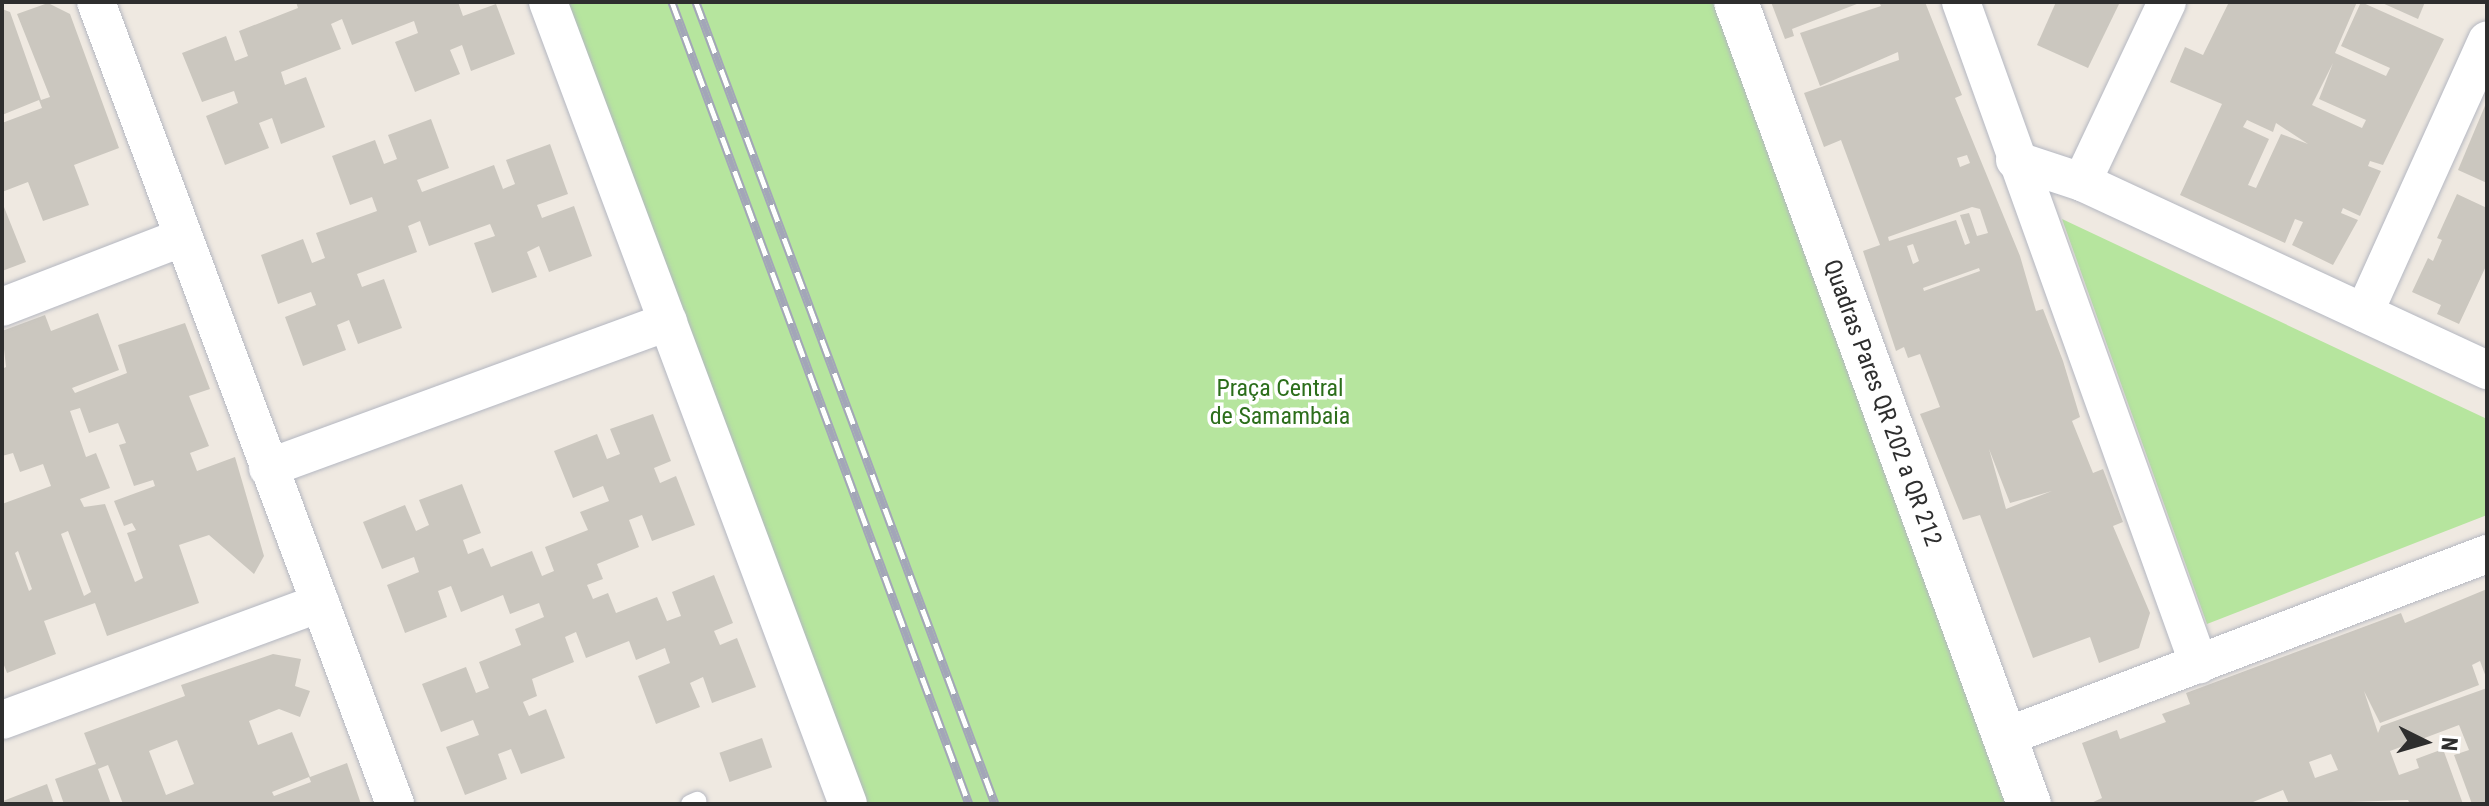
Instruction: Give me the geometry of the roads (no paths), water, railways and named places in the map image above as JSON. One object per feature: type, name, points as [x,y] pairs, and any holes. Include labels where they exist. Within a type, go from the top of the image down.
[{"type":"street","points":[[96,2],[181,238],[395,804]]},
{"type":"street","points":[[548,2],[848,804]]},
{"type":"street","name":"Quadras Pares QR 202 a QR 212","points":[[1736,2],[2029,804]]},
{"type":"street","points":[[1961,2],[2015,160],[2199,665]]},
{"type":"street","points":[[2082,182],[2167,2]]},
{"type":"street","points":[[2364,313],[2487,41]]},
{"type":"street","points":[[2015,160],[2082,182],[2487,370]]},
{"type":"street","points":[[2,307],[181,238]]},
{"type":"street","points":[[268,468],[668,322]]},
{"type":"street","points":[[2005,737],[2487,554]]},
{"type":"street","points":[[2,720],[320,603]]},
{"type":"railway","points":[[672,2],[969,804]]},
{"type":"railway","points":[[696,2],[995,804]]},
{"type":"park label","name":"Praça Central de Samambaia","points":[[1280,403]]}]
